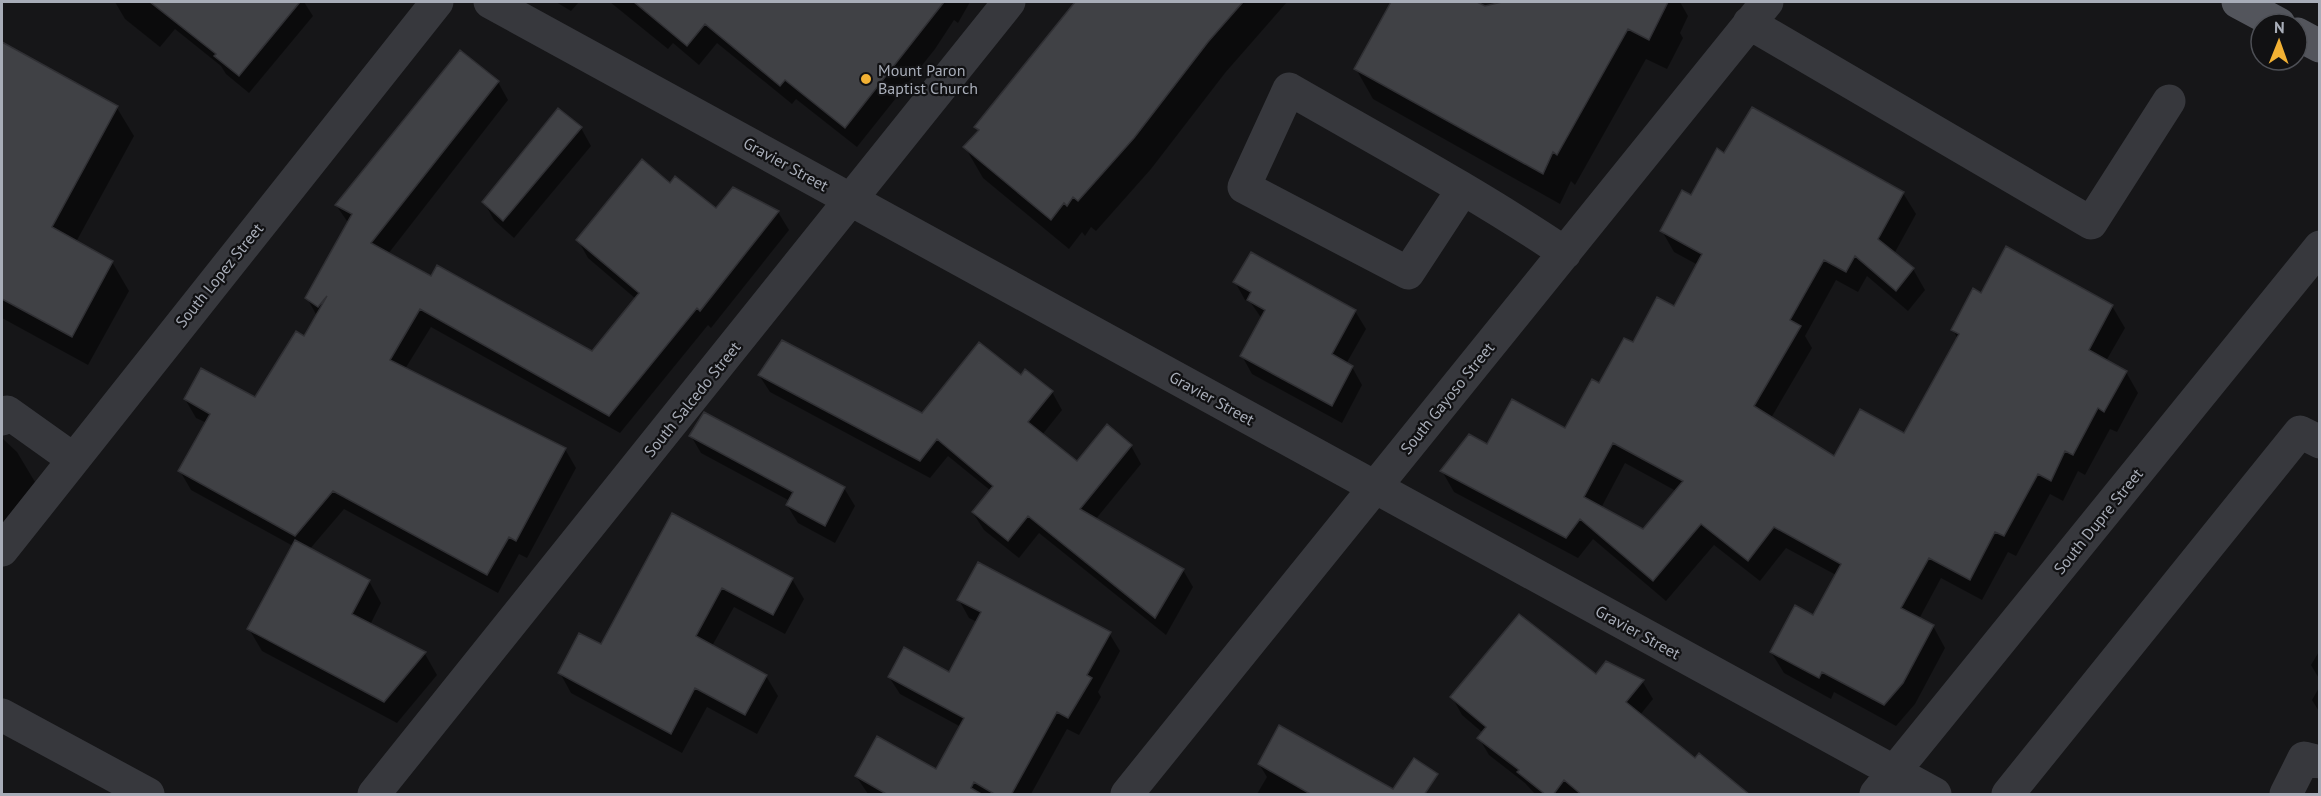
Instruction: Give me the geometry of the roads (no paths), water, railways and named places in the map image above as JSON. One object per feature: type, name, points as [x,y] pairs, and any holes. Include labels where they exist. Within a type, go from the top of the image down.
[{"type":"main road","points":[[2238,2],[2257,12]]},
{"type":"street","name":"South Lopez Street","points":[[2,550],[437,2]]},
{"type":"street","name":"Gravier Street","points":[[490,2],[1375,487],[1885,783],[1935,795]]},
{"type":"street","name":"South Salcedo Street","points":[[374,795],[1009,2]]},
{"type":"street","points":[[1758,12],[2091,223],[2169,101]]},
{"type":"street","name":"South Gayoso Street","points":[[1127,795],[1758,12]]},
{"type":"street","points":[[1463,189],[1408,273],[1244,187],[1289,89],[1463,189],[1513,218],[1564,253]]},
{"type":"street","name":"South Dupre Street","points":[[1885,783],[2319,247]]},
{"type":"street","points":[[2,418],[6,412],[73,459]]},
{"type":"street","points":[[2008,795],[2300,432],[2319,442]]},
{"type":"street","points":[[2,715],[148,795]]},
{"type":"street","points":[[2286,795],[2304,758],[2319,762]]},
{"type":"place","name":"Mount Paron Baptist Church","points":[[866,79]]}]
